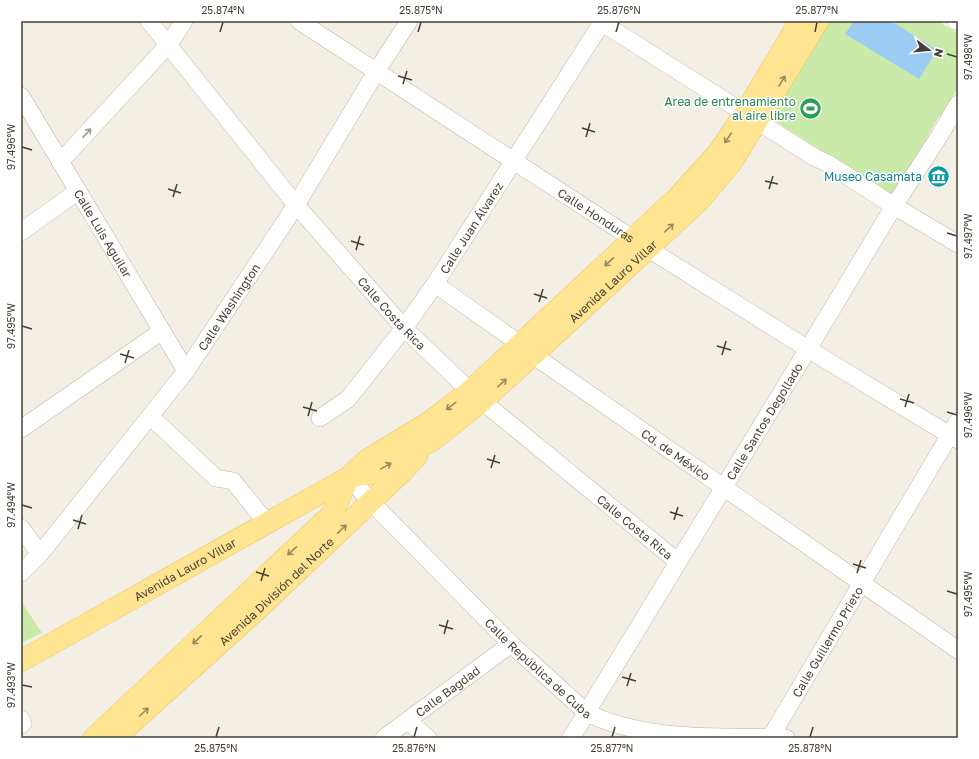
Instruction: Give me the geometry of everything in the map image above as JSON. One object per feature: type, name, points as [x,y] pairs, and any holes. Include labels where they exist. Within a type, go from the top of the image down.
[{"type":"main road","name":"Avenida Lauro Villar","points":[[349,477],[374,473],[433,440],[476,396],[641,243],[699,201],[732,162],[751,116],[800,21]]},
{"type":"main road","name":"Avenida Lauro Villar","points":[[751,116],[818,21]]},
{"type":"main road","name":"Avenida Lauro Villar","points":[[21,661],[349,477],[366,460],[476,396]]},
{"type":"main road","name":"Avenida División del Norte","points":[[94,738],[371,502],[433,440]]},
{"type":"main road","name":"Avenida División del Norte","points":[[115,738],[253,601],[332,514],[349,477]]},
{"type":"street","name":"Calle Costa Rica","points":[[149,21],[169,44],[296,205],[404,328],[476,396],[678,562]]},
{"type":"street","points":[[60,162],[169,44],[184,21]]},
{"type":"street","name":"Calle Honduras","points":[[299,21],[641,243],[808,349],[955,432]]},
{"type":"street","name":"Calle Washington","points":[[21,572],[40,554],[186,371],[296,205],[376,72],[409,21]]},
{"type":"street","points":[[601,22],[814,157],[827,163],[894,206],[958,244]]},
{"type":"street","name":"Calle Juan Álvarez","points":[[320,418],[348,399],[404,328],[435,284],[601,22]]},
{"type":"street","name":"Calle Luis Aguilar","points":[[21,96],[186,371]]},
{"type":"street","name":"Calle Santos Degollado","points":[[571,738],[894,206],[935,143],[958,104]]},
{"type":"street","points":[[21,232],[78,191]]},
{"type":"street","name":"Cd. de México","points":[[435,284],[526,350],[958,650]]},
{"type":"street","points":[[21,429],[162,331]]},
{"type":"street","points":[[150,416],[216,478],[232,482],[267,523]]},
{"type":"street","name":"Calle Guillermo Prieto","points":[[770,738],[862,583],[955,432]]},
{"type":"street","name":"Calle República de Cuba","points":[[349,477],[371,502],[511,644],[587,713],[642,734],[786,738]]},
{"type":"street","points":[[21,528],[40,554]]},
{"type":"street","name":"Calle Bagdad","points":[[384,738],[511,644]]},
{"type":"street","points":[[21,719],[23,723],[21,724]]},
{"type":"street","points":[[408,721],[428,738]]},
{"type":"street","points":[[21,734],[24,738]]},
{"type":"green space","points":[[825,21],[938,21],[958,34],[958,87],[941,117],[939,116],[894,197],[767,116]]},
{"type":"green space","points":[[21,601],[42,633],[21,643]]},
{"type":"water","points":[[854,21],[891,21],[937,50],[919,79],[845,34]]},
{"type":"place","name":"Area de entrenamiento al aire libre","points":[[811,108]]},
{"type":"place","name":"Museo Casamata","points":[[938,176]]}]
